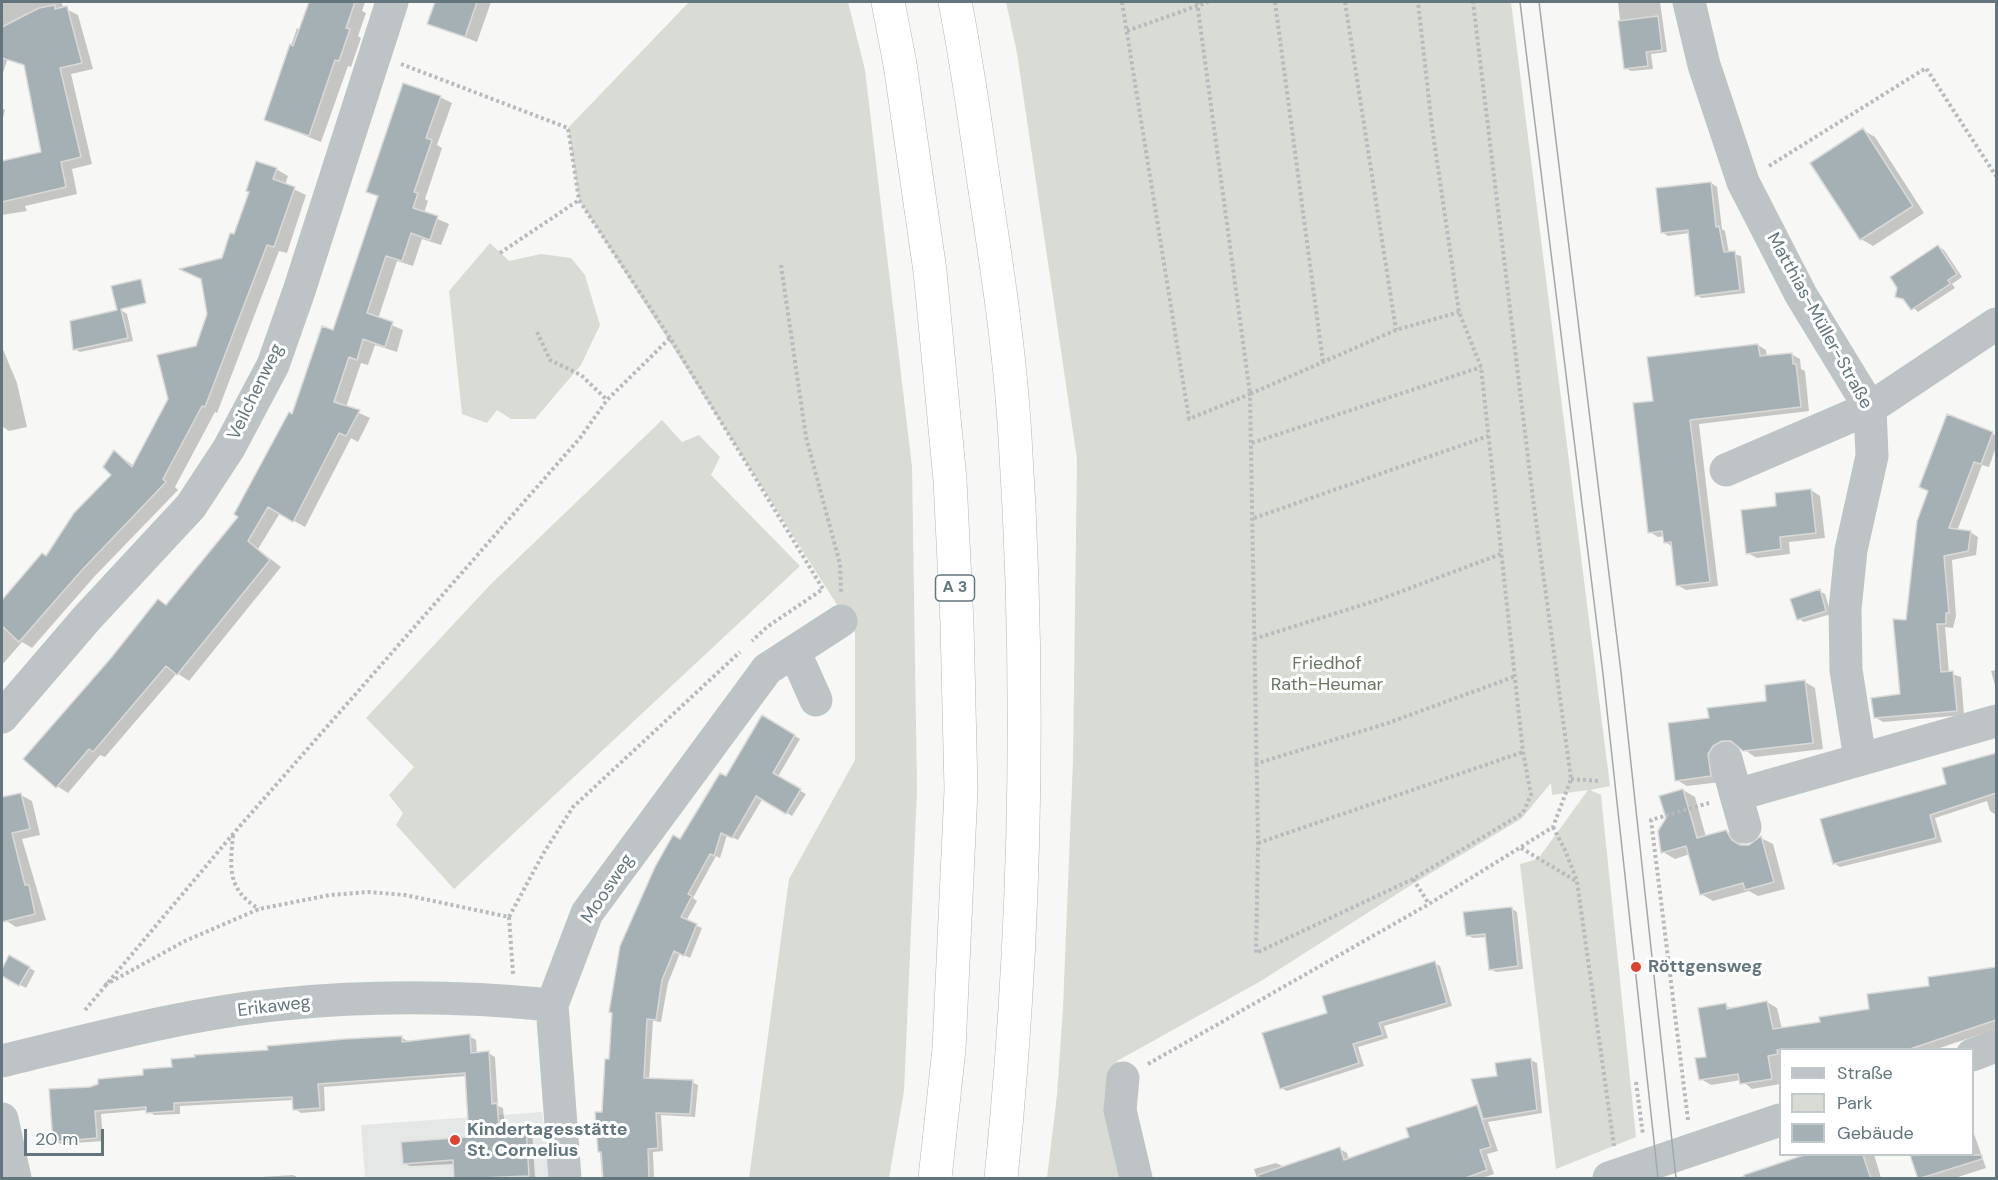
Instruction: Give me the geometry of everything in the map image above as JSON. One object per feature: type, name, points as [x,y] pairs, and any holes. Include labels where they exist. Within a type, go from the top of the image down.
[{"type":"highway","name":"A 3","points":[[888,2],[900,64],[930,272],[950,480],[957,623],[960,801],[949,1049],[935,1179]]},
{"type":"highway","points":[[955,2],[965,51],[995,259],[1015,434],[1023,602],[1025,739],[1022,892],[1001,1179]]},
{"type":"street","name":"Veilchenweg","points":[[2,717],[87,618],[191,506],[229,448],[273,365],[392,2]]},
{"type":"street","name":"Matthias-Müller-Straße","points":[[1689,2],[1704,65],[1743,182],[1801,295],[1870,408],[1872,456],[1851,550],[1845,609],[1846,670],[1860,759]]},
{"type":"street","points":[[1726,470],[1870,408],[1996,324]]},
{"type":"street","name":"Moosweg","points":[[565,1179],[552,1005],[587,913],[767,669],[795,653],[841,621]]},
{"type":"street","points":[[795,653],[816,700]]},
{"type":"street","points":[[1736,795],[1996,721]]},
{"type":"street","points":[[1726,759],[1745,827]]},
{"type":"street","name":"Erikaweg","points":[[2,1061],[166,1023],[282,1004],[382,998],[514,1001],[552,1005]]},
{"type":"street","points":[[1974,1054],[1996,1046]]},
{"type":"street","points":[[1123,1078],[1120,1110],[1136,1179]]},
{"type":"street","points":[[2,1119],[15,1179]]},
{"type":"street","points":[[1628,1174],[1779,1120]]},
{"type":"path","points":[[1122,2],[1189,419],[1396,330],[1459,312]]},
{"type":"path","points":[[1126,31],[1198,3],[1208,2]]},
{"type":"path","points":[[1275,2],[1323,362]]},
{"type":"path","points":[[1345,2],[1396,330]]},
{"type":"path","points":[[1198,3],[1250,394],[1258,843],[1256,953],[1413,879],[1523,813],[1531,795],[1523,752],[1481,367],[1459,312],[1432,127],[1418,2]]},
{"type":"path","points":[[1123,1078],[1429,904],[1553,827],[1571,779],[1533,499],[1473,2]]},
{"type":"path","points":[[375,54],[568,128],[579,200],[670,338],[823,589],[767,627],[750,643]]},
{"type":"path","points":[[1743,182],[1926,68],[1996,176]]},
{"type":"path","points":[[500,253],[579,200]]},
{"type":"path","points":[[781,265],[806,436],[840,564],[841,621]]},
{"type":"path","points":[[537,332],[549,360],[581,375],[607,400]]},
{"type":"path","points":[[63,1046],[70,1029],[105,985],[233,834],[580,438],[607,400],[670,338]]},
{"type":"path","points":[[1252,443],[1481,367]]},
{"type":"path","points":[[1254,518],[1488,436]]},
{"type":"path","points":[[1254,639],[1381,599],[1501,554]]},
{"type":"path","points":[[514,1001],[510,917],[543,854],[573,807],[741,651]]},
{"type":"path","points":[[1255,764],[1388,723],[1516,676]]},
{"type":"path","points":[[1258,843],[1523,752]]},
{"type":"path","points":[[1571,779],[1599,781]]},
{"type":"path","points":[[1692,1150],[1651,820],[1736,795]]},
{"type":"path","points":[[1553,827],[1577,881],[1628,1174]]},
{"type":"path","points":[[233,834],[232,883],[244,899],[259,909]]},
{"type":"path","points":[[1521,848],[1577,881]]},
{"type":"path","points":[[1413,879],[1429,904]]},
{"type":"path","points":[[105,985],[185,941],[259,909],[330,895],[369,892],[405,895],[510,917]]},
{"type":"path","points":[[1628,1174],[1636,1082]]},
{"type":"shaded area","name":"Kindertagesstätte St. Cornelius","points":[[542,1112],[552,1178],[365,1178],[361,1125]]},
{"type":"green space","points":[[689,2],[848,2],[865,70],[912,467],[917,790],[904,1091],[889,1178],[749,1178],[789,879],[855,760],[855,633],[579,200],[568,128]]},
{"type":"green space","name":"Friedhof Rath-Heumar","points":[[1006,2],[1511,2],[1610,786],[1590,790],[1601,795],[1636,1137],[1556,1169],[1520,864],[1538,859],[1588,790],[1552,795],[1551,783],[1521,819],[1411,885],[1261,981],[1117,1061],[1112,1110],[1125,1178],[1047,1178],[1057,1095],[1063,1008],[1073,761],[1077,459],[1017,53]]},
{"type":"green space","points":[[490,243],[509,261],[541,254],[571,258],[585,275],[600,325],[581,365],[535,419],[511,419],[497,410],[487,423],[462,414],[449,291]]},
{"type":"green space","points":[[662,420],[682,442],[699,435],[720,457],[711,475],[800,566],[454,889],[396,825],[403,813],[389,795],[414,767],[366,718],[491,584]]},
{"type":"building","points":[[309,2],[355,2],[346,28],[350,29],[339,61],[335,60],[309,136],[264,120],[290,44],[293,46]]},
{"type":"building","points":[[435,2],[477,2],[465,37],[427,24]]},
{"type":"building","points":[[55,5],[55,9],[67,6],[82,63],[60,68],[81,157],[61,162],[66,187],[2,202],[2,161],[41,152],[24,65],[2,58],[2,27],[39,8]]},
{"type":"building","points":[[1658,16],[1662,50],[1646,52],[1648,66],[1624,69],[1618,21]]},
{"type":"building","points":[[403,83],[441,96],[426,138],[432,140],[414,192],[418,193],[413,208],[438,216],[430,240],[411,233],[402,261],[386,256],[367,313],[393,322],[385,347],[363,339],[357,360],[349,357],[334,402],[360,410],[346,436],[339,433],[293,522],[268,507],[248,541],[270,560],[177,675],[166,666],[93,752],[89,749],[56,788],[23,759],[111,658],[158,599],[166,605],[238,517],[234,514],[289,412],[292,414],[322,326],[333,330],[378,196],[366,192]]},
{"type":"building","points":[[1863,128],[1913,206],[1860,240],[1810,163]]},
{"type":"building","points":[[256,161],[277,168],[273,179],[295,187],[274,247],[267,245],[205,407],[202,406],[163,479],[166,482],[82,570],[19,642],[2,626],[2,600],[42,553],[46,556],[74,513],[111,475],[103,467],[114,450],[132,467],[168,399],[157,355],[196,346],[207,314],[201,279],[179,269],[222,258],[230,233],[234,234],[249,192],[246,191]]},
{"type":"building","points":[[1711,182],[1716,227],[1719,226],[1724,252],[1735,251],[1740,290],[1695,296],[1688,230],[1661,233],[1656,188]]},
{"type":"building","points":[[1938,245],[1957,274],[1948,280],[1950,284],[1911,310],[1903,299],[1895,297],[1897,288],[1890,277]]},
{"type":"building","points":[[141,279],[146,303],[121,309],[128,338],[73,350],[70,321],[117,310],[111,286]]},
{"type":"building","points":[[1758,344],[1760,356],[1792,353],[1793,364],[1796,364],[1801,407],[1690,420],[1710,582],[1676,586],[1671,542],[1664,543],[1662,531],[1648,533],[1633,403],[1653,401],[1647,357]]},
{"type":"building","points":[[1947,414],[1993,432],[1981,464],[1974,462],[1949,528],[1971,531],[1968,551],[1944,556],[1949,613],[1946,613],[1946,624],[1937,624],[1941,672],[1953,671],[1957,711],[1874,718],[1871,698],[1900,694],[1893,619],[1906,620],[1917,521],[1928,491],[1919,487]]},
{"type":"building","points":[[1811,489],[1816,533],[1780,537],[1781,549],[1746,554],[1741,510],[1776,506],[1775,493]]},
{"type":"building","points":[[1820,589],[1826,611],[1797,620],[1790,599]]},
{"type":"building","points":[[1805,680],[1813,743],[1743,751],[1731,741],[1722,741],[1713,746],[1708,754],[1711,776],[1675,781],[1668,723],[1709,718],[1707,708],[1766,701],[1765,685]]},
{"type":"building","points":[[762,715],[795,735],[773,773],[801,789],[786,814],[756,796],[732,838],[721,833],[714,856],[710,854],[688,894],[692,896],[681,917],[697,924],[684,956],[674,951],[662,980],[656,1020],[647,1019],[644,1078],[693,1080],[690,1114],[656,1113],[658,1148],[648,1149],[649,1179],[603,1179],[595,1112],[602,1112],[605,1059],[609,1059],[612,1013],[609,1012],[620,946],[655,867],[673,835],[680,839],[720,773],[726,776]]},
{"type":"building","points":[[1996,753],[1996,793],[1930,815],[1936,838],[1833,864],[1820,819],[1946,784],[1942,768]]},
{"type":"building","points":[[1683,789],[1697,838],[1726,830],[1732,840],[1740,845],[1749,845],[1761,836],[1774,882],[1745,890],[1743,883],[1700,895],[1686,846],[1661,853],[1658,831],[1666,818],[1659,796]]},
{"type":"building","points":[[21,793],[30,829],[12,833],[25,885],[29,885],[35,914],[2,922],[2,797]]},
{"type":"building","points":[[1512,907],[1518,966],[1489,970],[1485,934],[1466,936],[1463,912]]},
{"type":"building","points":[[9,955],[30,967],[19,986],[2,976],[2,969]]},
{"type":"building","points":[[1435,961],[1447,1003],[1379,1023],[1383,1035],[1353,1044],[1359,1063],[1280,1089],[1262,1033],[1327,1013],[1322,996]]},
{"type":"building","points":[[1996,967],[1996,1020],[1913,1048],[1779,1048],[1778,1054],[1768,1056],[1772,1079],[1740,1084],[1738,1074],[1699,1080],[1695,1058],[1706,1057],[1698,1008],[1726,1003],[1727,1009],[1767,1001],[1773,1029],[1820,1022],[1819,1017],[1869,1009],[1867,994],[1929,986],[1928,977]]},
{"type":"building","points":[[470,1034],[471,1053],[489,1051],[492,1104],[497,1103],[499,1127],[526,1125],[529,1176],[454,1179],[453,1160],[403,1164],[401,1142],[469,1137],[465,1073],[318,1084],[320,1108],[293,1110],[292,1097],[174,1103],[174,1111],[146,1113],[146,1107],[95,1111],[97,1138],[53,1142],[49,1089],[90,1087],[98,1084],[98,1079],[143,1075],[143,1069],[172,1067],[171,1059],[195,1057],[194,1055],[268,1050],[267,1046],[345,1039],[402,1036],[402,1042]]},
{"type":"building","points":[[1531,1058],[1537,1110],[1483,1119],[1471,1079],[1497,1076],[1495,1063]]},
{"type":"building","points":[[1477,1105],[1491,1147],[1480,1150],[1487,1170],[1463,1179],[1259,1179],[1258,1175],[1340,1147],[1344,1160],[1409,1137],[1406,1128]]},
{"type":"building","points":[[1982,1155],[1982,1159],[1918,1179],[1910,1156]]},
{"type":"building","points":[[1801,1156],[1863,1156],[1871,1179],[1745,1179],[1744,1175]]},
{"type":"tram line","points":[[1520,2],[1603,674],[1658,1178]]},
{"type":"tram line","points":[[1539,2],[1621,672],[1676,1178]]},
{"type":"place","name":"Röttgensweg","points":[[1636,967]]},
{"type":"place","name":"Kindertagesstätte St. Cornelius","points":[[455,1140]]}]
